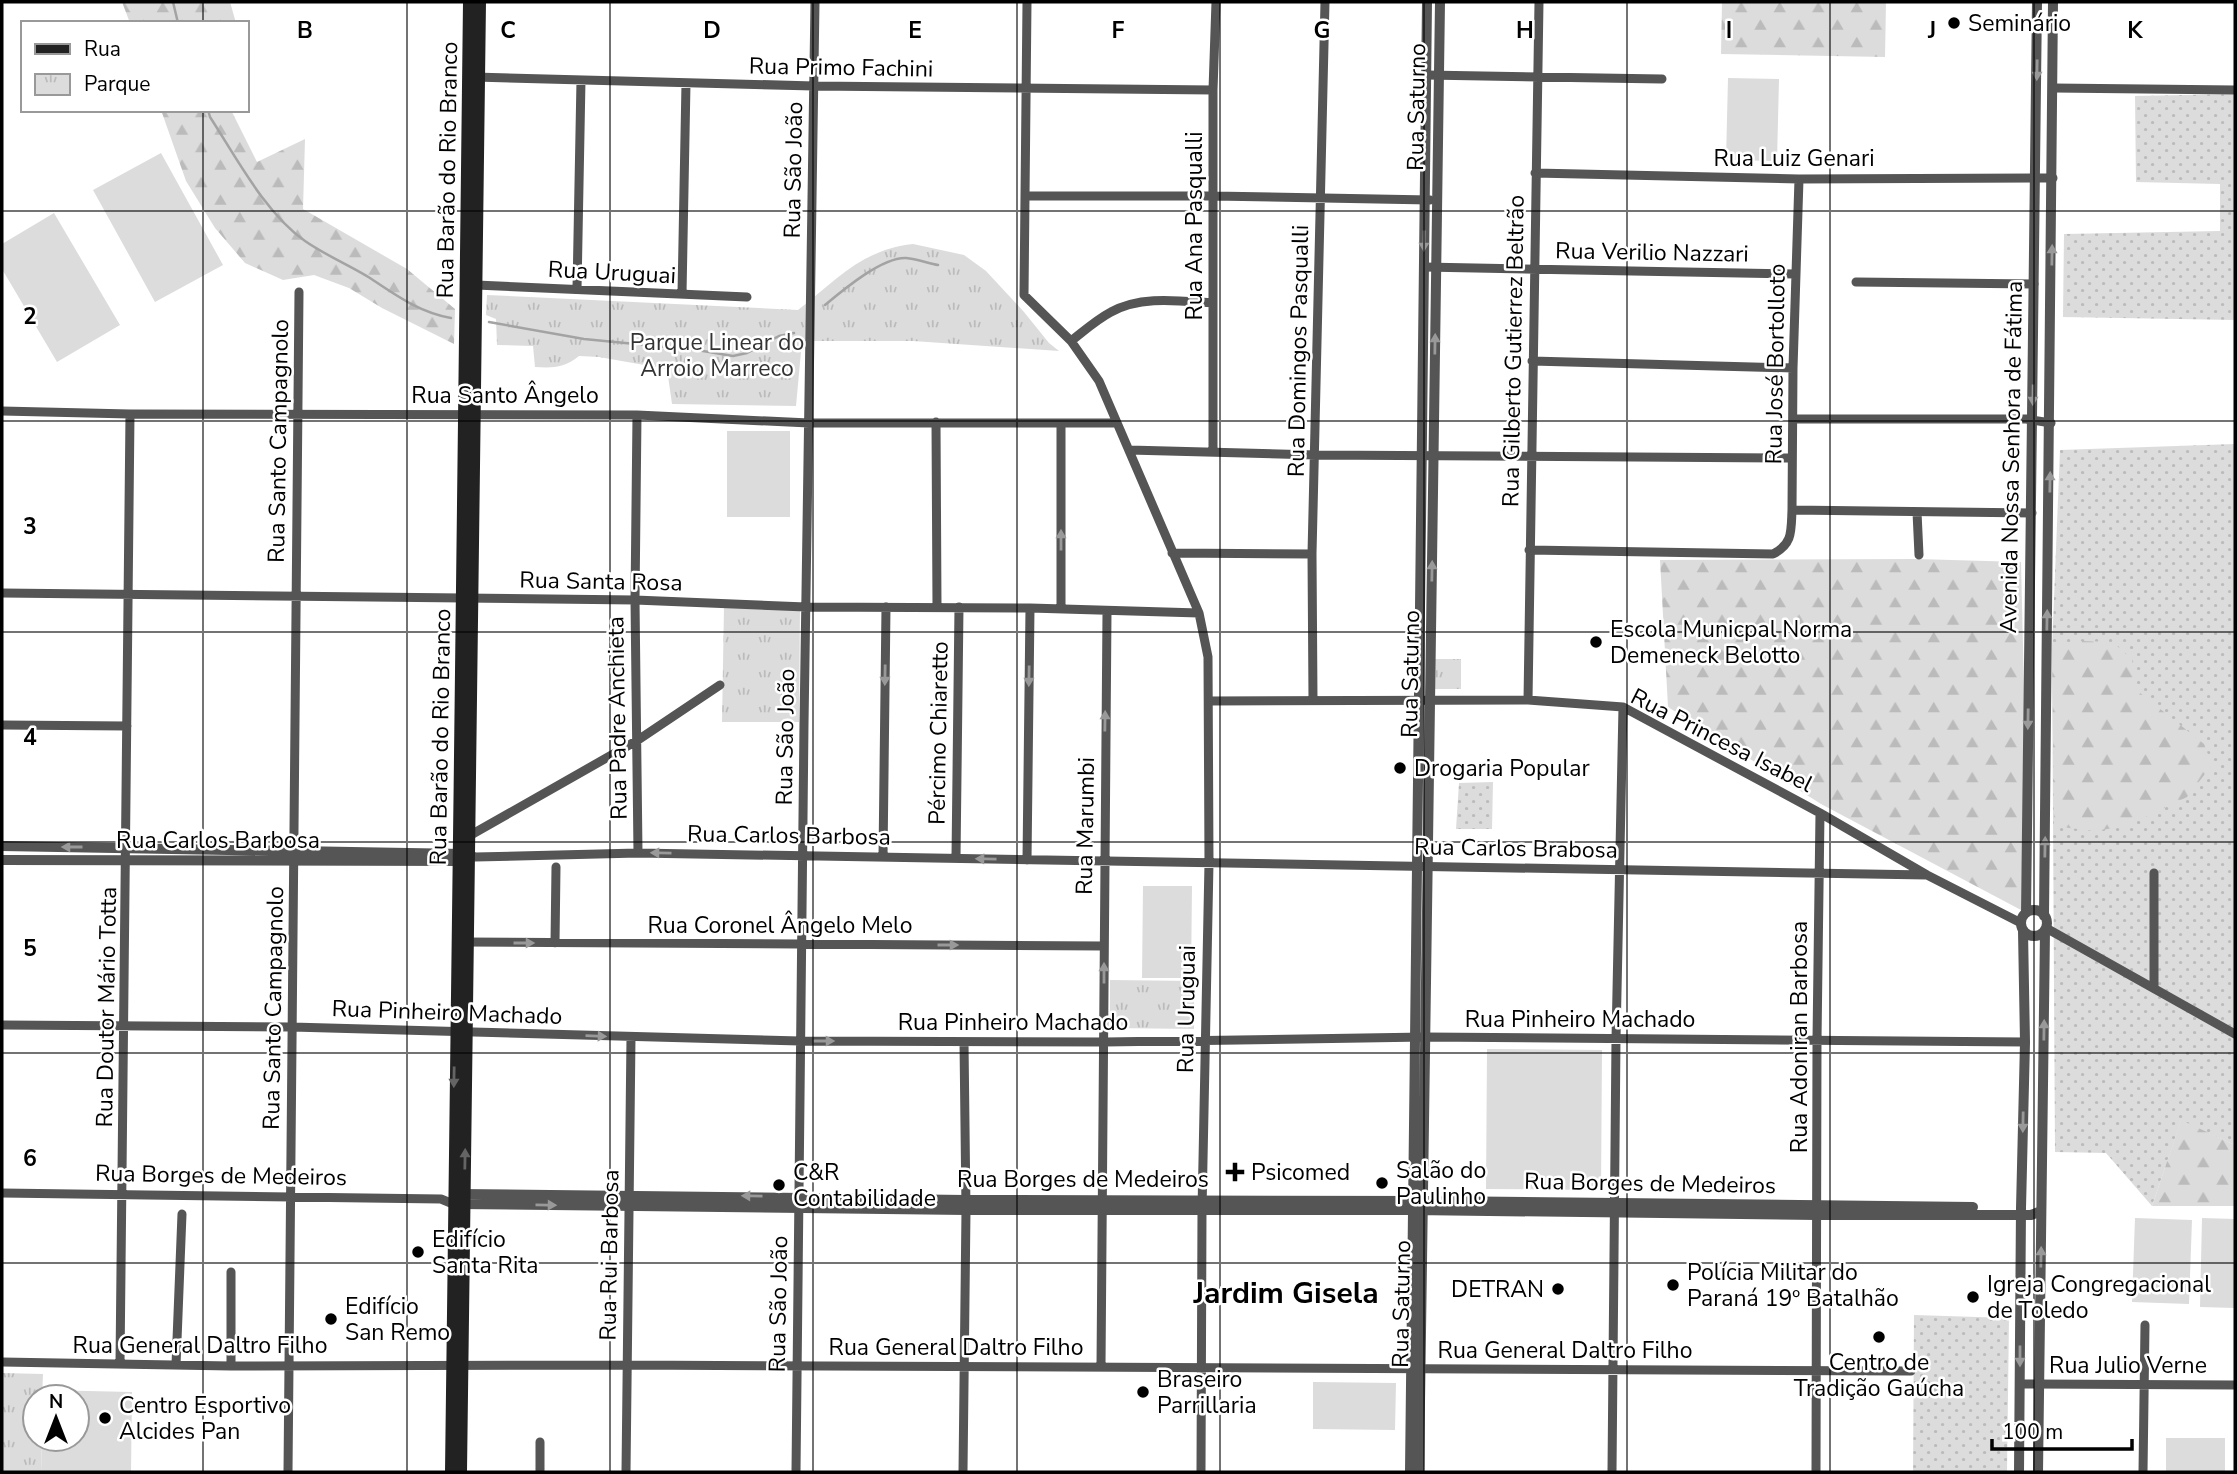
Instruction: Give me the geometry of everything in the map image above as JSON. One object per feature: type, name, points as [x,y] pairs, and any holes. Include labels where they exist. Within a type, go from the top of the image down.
[{"type":"main road","name":"Rua Barão do Rio Branco","points":[[469,2],[474,77],[475,285],[470,352]]},
{"type":"main road","name":"Rua Barão do Rio Branco","points":[[461,1472],[455,1199],[466,857],[474,77],[480,2]]},
{"type":"main road","name":"Rua Barão do Rio Branco","points":[[465,796],[469,836],[466,857]]},
{"type":"main road","name":"Rua Barão do Rio Branco","points":[[451,1472],[457,1365]]},
{"type":"street","name":"Rua São João","points":[[796,1472],[816,2]]},
{"type":"street","points":[[1027,2],[1025,196],[1430,200]]},
{"type":"street","name":"Rua Ana Pasqualli","points":[[1213,451],[1213,90],[1216,2]]},
{"type":"street","name":"Rua Domingos Pasqualli","points":[[1313,701],[1312,554],[1325,2]]},
{"type":"street","name":"Rua Saturno","points":[[1419,1472],[1418,1205],[1432,75],[1427,2]]},
{"type":"street","name":"Rua Saturno","points":[[1432,75],[1440,2]]},
{"type":"street","name":"Rua Gilberto Gutierrez Beltrão","points":[[1528,701],[1539,2]]},
{"type":"street","name":"Avenida Nossa Senhora de Fátima","points":[[2020,1472],[2025,1042],[2023,922],[2032,513],[2037,2]]},
{"type":"street","name":"Avenida Nossa Senhora de Fátima","points":[[2038,1472],[2053,2]]},
{"type":"street","points":[[1432,75],[1662,79]]},
{"type":"street","name":"Rua Primo Fachini","points":[[474,77],[814,86],[1213,90]]},
{"type":"street","points":[[577,289],[581,80]]},
{"type":"street","points":[[682,295],[686,83]]},
{"type":"street","points":[[2053,88],[2235,90]]},
{"type":"street","name":"Rua Luiz Genari","points":[[1535,173],[1799,179],[2053,178]]},
{"type":"street","name":"Rua José Bortolloto","points":[[1529,550],[1773,554],[1783,549],[1791,534],[1799,179]]},
{"type":"street","name":"Rua Uruguai","points":[[1025,196],[1024,295],[1071,341],[1099,381],[1199,613],[1208,657],[1209,863],[1202,1205],[1201,1472]]},
{"type":"street","name":"Rua Verilio Nazzari","points":[[1430,267],[1796,274]]},
{"type":"street","points":[[1856,282],[2051,285]]},
{"type":"street","name":"Rua Uruguai","points":[[475,285],[747,297]]},
{"type":"street","name":"Rua Santo Campagnolo","points":[[288,1472],[299,292]]},
{"type":"street","points":[[1071,341],[1113,310],[1132,304],[1161,300],[1213,303]]},
{"type":"street","points":[[1532,361],[1793,368]]},
{"type":"street","name":"Rua Santo Ângelo","points":[[2,409],[130,414],[637,415],[809,422],[1117,423]]},
{"type":"street","points":[[127,847],[130,414]]},
{"type":"street","name":"Rua Padre Anchieta","points":[[637,415],[635,600],[638,853]]},
{"type":"street","points":[[1793,419],[2050,422]]},
{"type":"street","points":[[936,422],[937,607]]},
{"type":"street","points":[[1060,609],[1061,423]]},
{"type":"street","points":[[1129,450],[1428,457],[1531,455],[1792,458]]},
{"type":"street","points":[[1792,510],[2032,513]]},
{"type":"street","points":[[1917,512],[1919,555]]},
{"type":"street","points":[[1172,553],[1312,554]]},
{"type":"street","name":"Rua Santa Rosa","points":[[2,593],[635,600],[807,607],[1030,608],[1199,613]]},
{"type":"street","points":[[883,857],[886,607]]},
{"type":"street","name":"Pércimo Chiaretto","points":[[956,858],[959,607]]},
{"type":"street","points":[[1027,860],[1030,608]]},
{"type":"street","name":"Rua Marumbi","points":[[1101,1366],[1107,612]]},
{"type":"street","points":[[469,836],[638,740],[720,685]]},
{"type":"street","name":"Rua Princesa Isabel","points":[[1209,701],[1528,701],[1623,707],[1927,874],[2023,922]]},
{"type":"street","points":[[1612,1472],[1616,1039],[1623,707]]},
{"type":"street","points":[[2,725],[127,726]]},
{"type":"street","name":"Rua Adoniran Barbosa","points":[[1816,1472],[1820,813]]},
{"type":"street","name":"Rua Carlos Barbosa","points":[[2,846],[127,847],[215,855],[294,857],[638,853],[1104,861]]},
{"type":"street","name":"Rua Doutor Mário Totta","points":[[120,1364],[127,847]]},
{"type":"street","name":"Rua Carlos Barbosa","points":[[2,860],[127,860],[215,855]]},
{"type":"street","name":"Rua Carlos Brabosa","points":[[1104,861],[1927,874]]},
{"type":"street","points":[[555,943],[556,867]]},
{"type":"street","points":[[2154,873],[2154,988]]},
{"type":"street","points":[[2045,924],[2036,936],[2029,935],[2023,922],[2038,911],[2045,924],[2235,1034]]},
{"type":"street","name":"Rua Coronel Ângelo Melo","points":[[462,942],[1104,946]]},
{"type":"street","name":"Rua Pinheiro Machado","points":[[2,1025],[461,1030],[800,1041],[1105,1042],[1420,1037],[2025,1042]]},
{"type":"street","name":"Rua Rui Barbosa","points":[[625,1472],[631,1037]]},
{"type":"street","points":[[963,1472],[966,1205],[964,1042]]},
{"type":"street","name":"Rua Borges de Medeiros","points":[[2,1193],[966,1205],[1418,1205],[2021,1211]]},
{"type":"street","points":[[2021,1211],[2036,1208],[2041,1211]]},
{"type":"street","points":[[176,1365],[182,1214]]},
{"type":"street","points":[[231,1272],[231,1366]]},
{"type":"street","points":[[2143,1472],[2145,1325]]},
{"type":"street","name":"Rua General Daltro Filho","points":[[2,1362],[231,1366],[797,1365],[1911,1371]]},
{"type":"street","name":"Rua Saturno","points":[[1410,1472],[1417,1368]]},
{"type":"street","name":"Rua Julio Verne","points":[[2020,1384],[2235,1385]]},
{"type":"street","points":[[540,1442],[540,1472]]},
{"type":"green space","points":[[122,2],[230,2],[235,21],[129,21]]},
{"type":"green space","points":[[1722,2],[1886,2],[1885,57],[1721,54]]},
{"type":"green space","points":[[1728,78],[1779,79],[1777,161],[1726,160]]},
{"type":"green space","points":[[2235,94],[2235,320],[2063,317],[2064,234],[2220,231],[2220,184],[2136,182],[2135,96]]},
{"type":"green space","points":[[162,112],[232,112],[257,162],[305,139],[303,209],[407,269],[455,309],[454,344],[382,308],[349,288],[314,275],[283,280],[245,263],[215,228],[186,181]]},
{"type":"green space","points":[[161,153],[223,265],[155,302],[93,190]]},
{"type":"green space","points":[[54,213],[120,325],[57,362],[2,269],[2,244]]},
{"type":"green space","name":"Parque Linear do Arroio Marreco","points":[[913,244],[964,255],[986,271],[1059,351],[913,341],[802,341],[796,406],[672,404],[667,369],[579,356],[558,366],[535,367],[533,346],[497,345],[496,319],[486,315],[487,295],[798,310],[864,259],[895,247]]},
{"type":"green space","points":[[727,431],[790,431],[790,517],[727,517]]},
{"type":"green space","points":[[2235,444],[2235,1145],[2181,1121],[2152,1206],[2106,1153],[2055,1152],[2052,648],[2060,450]]},
{"type":"green space","points":[[1917,559],[2021,562],[2025,729],[2021,910],[1821,804],[1668,707],[1660,560]]},
{"type":"green space","points":[[724,607],[800,608],[799,722],[722,722]]},
{"type":"green space","points":[[2078,641],[2113,642],[2132,660],[2139,692],[2204,744],[2212,765],[2187,797],[2127,826],[2094,831],[2054,826],[2052,648]]},
{"type":"green space","points":[[1435,659],[1461,659],[1461,689],[1435,689]]},
{"type":"green space","points":[[1493,782],[1492,829],[1456,829],[1459,783]]},
{"type":"green space","points":[[1143,886],[1192,886],[1191,978],[1142,978]]},
{"type":"green space","points":[[1110,980],[1194,981],[1194,1029],[1110,1028]]},
{"type":"green space","points":[[1487,1049],[1602,1050],[1601,1190],[1486,1189]]},
{"type":"green space","points":[[2181,1120],[2235,1145],[2235,1206],[2152,1206]]},
{"type":"green space","points":[[2135,1218],[2192,1220],[2189,1304],[2132,1302]]},
{"type":"green space","points":[[2202,1218],[2235,1219],[2235,1308],[2200,1307]]},
{"type":"green space","points":[[1914,1315],[2009,1318],[2007,1472],[1913,1472]]},
{"type":"green space","points":[[2,1373],[43,1374],[43,1383],[21,1383],[21,1453],[42,1453],[41,1472],[2,1472]]},
{"type":"green space","points":[[1313,1382],[1396,1383],[1395,1430],[1313,1429]]},
{"type":"green space","name":"Centro Esportivo Alcides Pan","points":[[91,1391],[132,1392],[131,1472],[41,1472],[42,1453],[91,1453]]},
{"type":"green space","points":[[2166,1438],[2225,1438],[2225,1472],[2166,1472]]},
{"type":"waterway","points":[[173,2],[178,21]]},
{"type":"waterway","points":[[209,112],[252,184],[290,229],[313,246],[409,303],[451,318]]},
{"type":"waterway","points":[[825,305],[875,268],[896,259],[906,258],[938,265]]},
{"type":"waterway","points":[[489,322],[584,339],[733,356],[747,353],[779,336],[794,333]]},
{"type":"place","name":"Seminário","points":[[1954,23]]},
{"type":"place","name":"Escola Municpal Norma Demeneck Belotto","points":[[1596,642]]},
{"type":"place","name":"Drogaria Popular","points":[[1400,768]]},
{"type":"place","name":"Psicomed","points":[[1235,1172]]},
{"type":"place","name":"Salão do Paulinho","points":[[1382,1183]]},
{"type":"place","name":"C&R Contabilidade","points":[[779,1185]]},
{"type":"place","name":"Edifício Santa Rita","points":[[418,1252]]},
{"type":"place","name":"Polícia Militar do Paraná 19º Batalhão","points":[[1673,1285]]},
{"type":"place","name":"DETRAN","points":[[1558,1289]]},
{"type":"place","name":"Igreja Congregacional de Toledo","points":[[1973,1297]]},
{"type":"place","name":"Edifício San Remo","points":[[331,1319]]},
{"type":"place","name":"Centro de Tradição Gaúcha","points":[[1879,1337]]},
{"type":"place","name":"Braseiro Parrillaria","points":[[1143,1392]]},
{"type":"place","name":"Centro Esportivo Alcides Pan","points":[[105,1418]]},
{"type":"district","name":"Jardim Gisela","points":[[1286,1293]]}]
